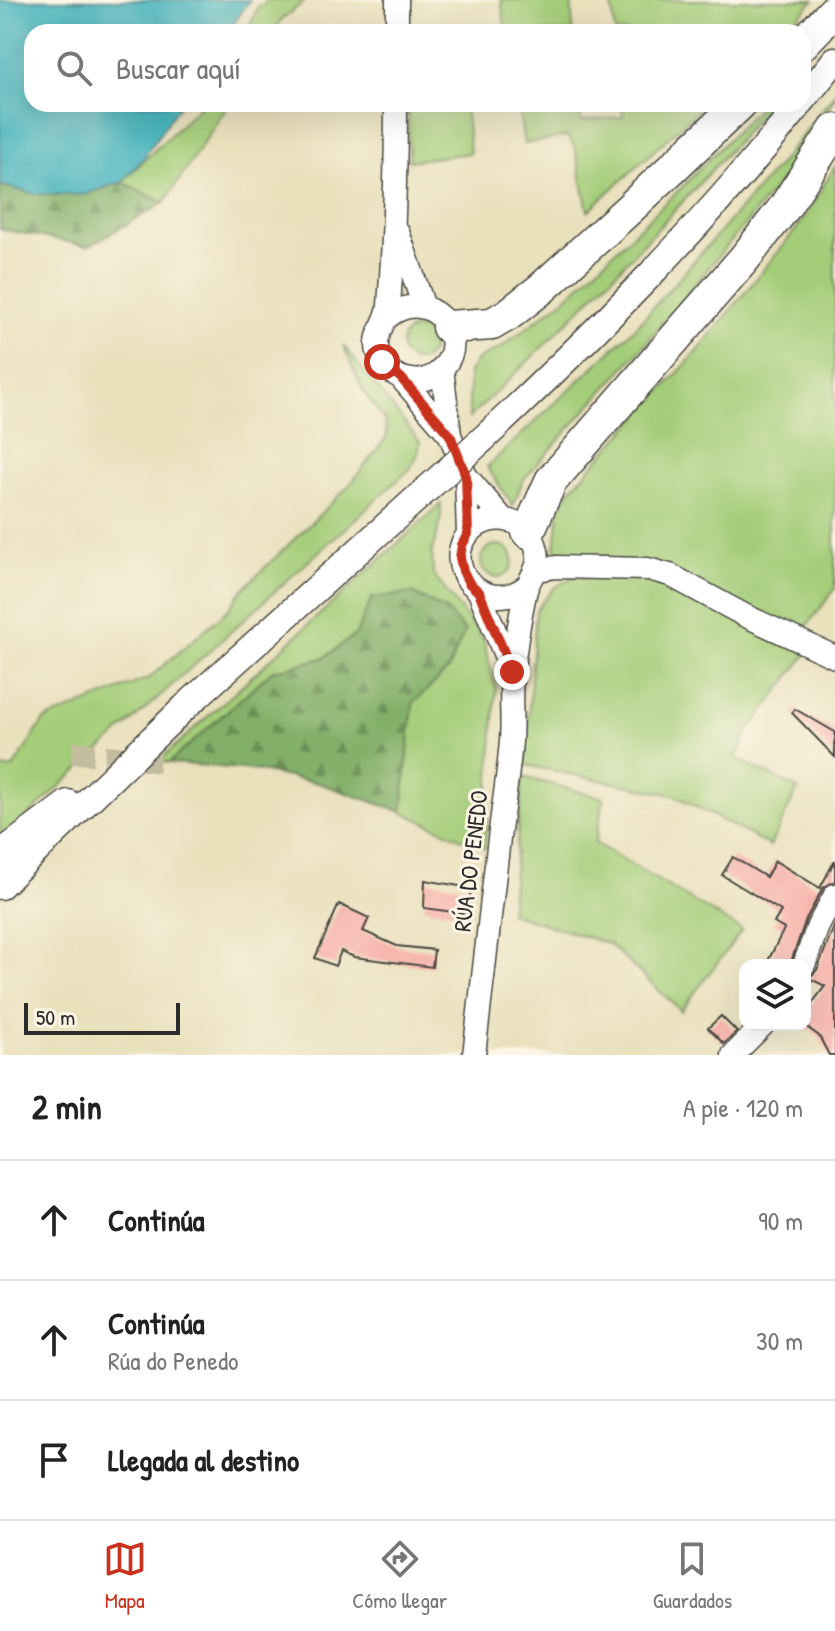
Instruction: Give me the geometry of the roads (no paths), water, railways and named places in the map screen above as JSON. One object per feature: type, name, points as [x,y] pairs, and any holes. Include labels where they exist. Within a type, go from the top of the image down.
[{"type":"highway","points":[[811,35],[835,10]]},
{"type":"highway","points":[[448,327],[492,324],[509,314],[541,289],[732,112]]},
{"type":"highway","points":[[516,526],[569,458],[744,259],[784,208],[835,130]]},
{"type":"main road","points":[[811,90],[835,60]]},
{"type":"main road","points":[[0,886],[185,707],[483,439],[588,340],[668,258],[793,112]]},
{"type":"main road","points":[[0,854],[185,707]]},
{"type":"street","points":[[397,0],[397,24]]},
{"type":"street","points":[[388,317],[395,224],[396,112]]},
{"type":"street","points":[[395,224],[424,307]]},
{"type":"street","points":[[401,378],[423,380],[442,368],[452,349],[448,327],[439,314],[424,307],[405,307],[388,317],[377,339],[378,351],[382,362],[401,378],[450,435]]},
{"type":"street","points":[[442,368],[450,435],[466,476],[468,534]]},
{"type":"street","points":[[466,476],[537,546],[532,578]]},
{"type":"street","points":[[516,526],[490,520],[468,534],[460,558],[469,583],[479,592],[499,597],[519,592],[532,578],[556,567],[648,569],[670,575],[744,615],[835,657]]},
{"type":"street","name":"RÚA DO PENEDO","points":[[474,1055],[512,741],[512,672],[532,578]]},
{"type":"street","name":"RÚA DO PENEDO","points":[[479,592],[512,672]]},
{"type":"street","points":[[806,959],[818,926],[835,895]]},
{"type":"street","points":[[733,1055],[757,1031]]},
{"type":"water","points":[[0,0],[250,0],[234,24],[24,24],[24,112],[175,112],[142,160],[122,182],[83,195],[36,194],[0,185]]},
{"type":"tunnel","points":[[72,752],[169,763]]}]
